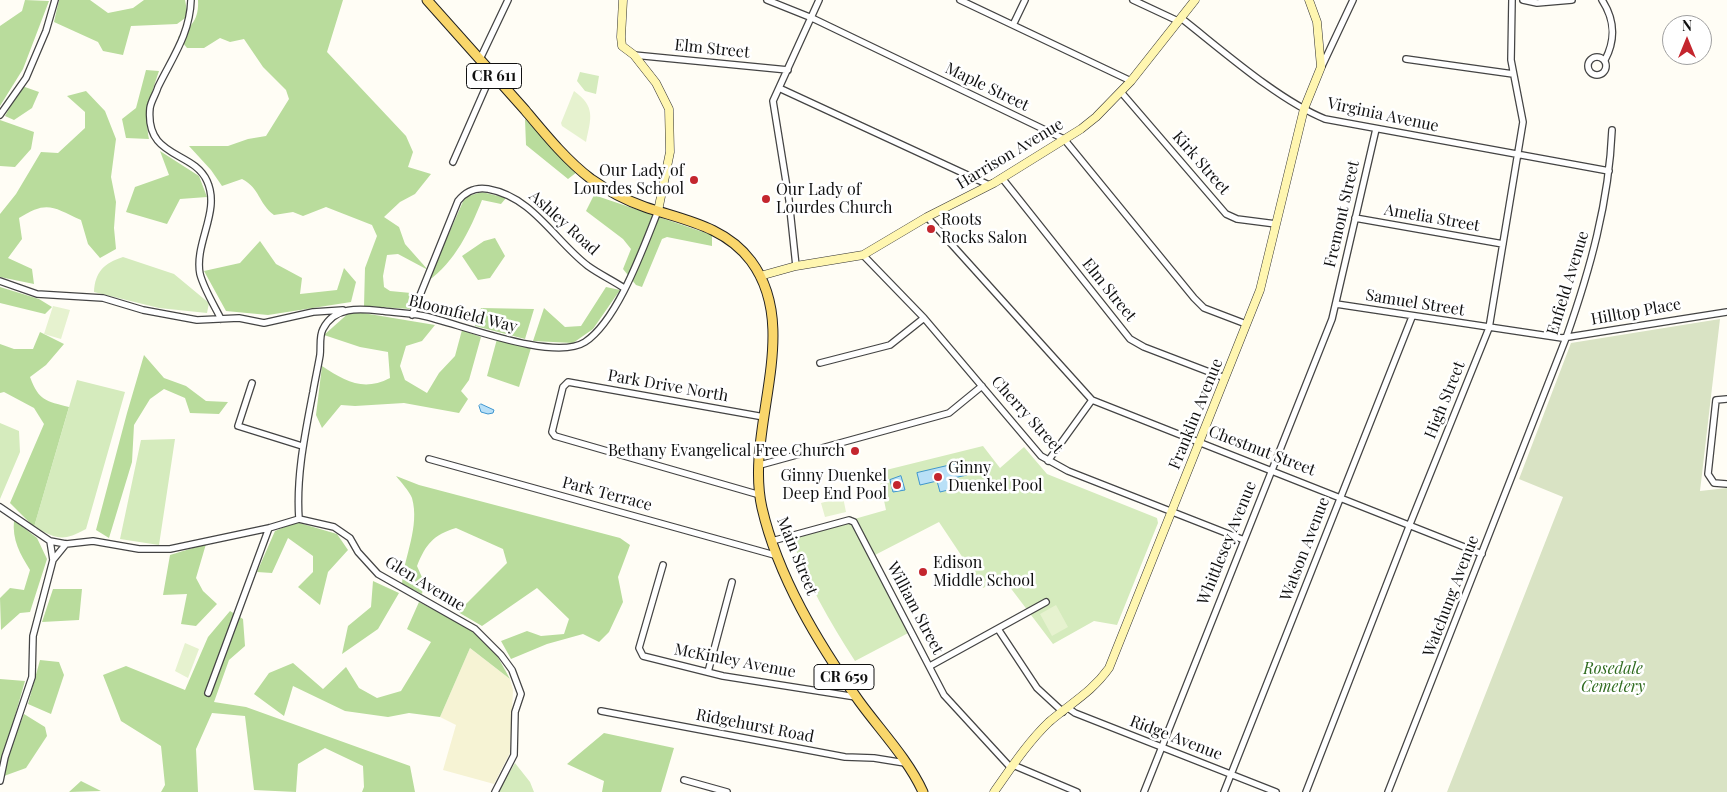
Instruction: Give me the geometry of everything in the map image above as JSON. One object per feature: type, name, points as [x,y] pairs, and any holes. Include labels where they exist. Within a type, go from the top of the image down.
[{"type":"main road","name":"CR 611","points":[[428,0],[561,151],[588,177],[623,199],[702,225],[723,235],[749,259],[760,276]]},
{"type":"main road","name":"Main Street","points":[[760,276],[768,296],[773,322],[760,465],[760,495],[772,541],[806,616],[857,697],[905,763],[923,792]]},
{"type":"street","points":[[0,115],[26,78],[46,31],[55,0]]},
{"type":"street","points":[[192,0],[191,16],[185,35],[150,106],[150,124],[154,136],[163,146],[201,173],[207,181],[210,194],[210,211],[201,248],[200,274],[221,319]]},
{"type":"street","points":[[480,59],[508,0]]},
{"type":"street","points":[[622,0],[622,46],[634,55],[660,90],[669,109],[670,152],[658,211]]},
{"type":"street","name":"Maple Street","points":[[767,0],[812,18],[1064,139],[1199,303],[1204,308],[1246,324]]},
{"type":"street","points":[[760,276],[796,266],[789,200],[773,108],[774,97],[819,0]]},
{"type":"street","points":[[960,0],[1131,81]]},
{"type":"street","points":[[1012,25],[1025,0]]},
{"type":"street","name":"Virginia Avenue","points":[[1133,0],[1180,20],[1304,109],[1325,119],[1609,171]]},
{"type":"street","name":"Harrison Avenue","points":[[796,266],[863,255],[927,217],[1002,178],[1064,139],[1096,116],[1121,92],[1195,0]]},
{"type":"street","name":"Franklin Avenue","points":[[994,792],[1036,736],[1098,684],[1109,668],[1200,442],[1260,290],[1304,109],[1321,67],[1319,38],[1309,0]]},
{"type":"street","points":[[1321,67],[1353,0]]},
{"type":"street","name":"High Street","points":[[1306,792],[1410,524],[1489,328],[1523,122],[1511,60],[1512,0]]},
{"type":"street","points":[[1523,0],[1538,3],[1572,0]]},
{"type":"street","points":[[1602,0],[1610,12],[1612,22],[1611,44],[1605,60]]},
{"type":"street","name":"Elm Street","points":[[634,55],[788,70]]},
{"type":"street","points":[[1406,59],[1513,74]]},
{"type":"street","points":[[453,162],[492,73]]},
{"type":"street","points":[[779,88],[989,185]]},
{"type":"street","name":"Kirk Street","points":[[1121,92],[1226,214],[1237,219],[1276,224]]},
{"type":"street","name":"Fremont Street","points":[[1336,304],[1376,129]]},
{"type":"street","name":"Enfield Avenue","points":[[1537,410],[1566,338],[1593,258],[1609,171],[1612,130]]},
{"type":"street","name":"Elm Street","points":[[1002,178],[1130,339],[1225,378]]},
{"type":"street","name":"Ashley Road","points":[[412,314],[458,201],[464,194],[480,188],[501,192],[519,200],[588,266],[624,288]]},
{"type":"street","name":"Bloomfield Way","points":[[0,281],[37,294],[103,298],[143,310],[197,320],[239,318],[264,323],[312,312],[346,310],[412,314],[530,345],[552,348],[569,347],[584,343],[607,319],[624,288],[658,211]]},
{"type":"street","name":"Chestnut Street","points":[[927,217],[1092,400],[1482,554]]},
{"type":"street","name":"Amelia Street","points":[[1355,218],[1503,244]]},
{"type":"street","name":"Cherry Street","points":[[863,255],[924,318],[1048,461],[1068,471],[1244,540]]},
{"type":"street","name":"Samuel Street","points":[[1336,304],[1489,328]]},
{"type":"street","name":"Whittlesey Avenue","points":[[1144,792],[1336,304]]},
{"type":"street","points":[[1727,306],[1727,312]]},
{"type":"street","points":[[0,507],[50,542],[66,544],[93,541],[138,549],[170,549],[270,528],[299,519],[297,493],[302,446],[320,356],[322,330],[346,310]]},
{"type":"street","name":"Hilltop Place","points":[[1489,328],[1566,338],[1727,312]]},
{"type":"street","name":"Watson Avenue","points":[[1224,792],[1412,317]]},
{"type":"street","points":[[820,363],[890,345],[924,318]]},
{"type":"street","name":"Park Drive North","points":[[760,495],[555,436],[552,432],[562,387],[568,382],[764,417]]},
{"type":"street","points":[[252,383],[238,426],[302,446]]},
{"type":"street","points":[[760,465],[949,413],[982,386]]},
{"type":"street","points":[[1727,399],[1716,400],[1708,472],[1710,480],[1714,483],[1727,484]]},
{"type":"street","points":[[1048,461],[1092,400]]},
{"type":"street","name":"Watchung Avenue","points":[[1388,792],[1537,410]]},
{"type":"street","name":"Park Terrace","points":[[428,459],[778,556]]},
{"type":"street","name":"Glen Avenue","points":[[299,519],[334,527],[350,538],[358,552],[378,574],[475,629],[501,654],[512,670],[521,694],[515,712],[514,755],[495,792]]},
{"type":"street","name":"William Street","points":[[772,541],[849,520],[854,522],[944,695],[1012,767],[1077,792]]},
{"type":"street","points":[[208,693],[270,528]]},
{"type":"street","points":[[0,781],[5,757],[32,677],[33,636],[52,560],[50,542]]},
{"type":"street","points":[[52,560],[66,544]]},
{"type":"street","name":"McKinley Avenue","points":[[663,565],[640,652],[643,656],[708,672],[857,697]]},
{"type":"street","points":[[708,672],[732,582]]},
{"type":"street","points":[[930,666],[1046,602]]},
{"type":"street","name":"Ridge Avenue","points":[[998,629],[1037,688],[1065,710],[1276,792]]},
{"type":"street","name":"Ridgehurst Road","points":[[601,711],[845,757],[874,758],[905,763]]},
{"type":"street","points":[[684,780],[727,792]]},
{"type":"shaded area","points":[[470,648],[510,679],[513,690],[510,753],[494,784],[443,770],[456,725],[440,717]]},
{"type":"green space","points":[[25,0],[49,1],[23,69],[0,106],[0,26],[22,11]]},
{"type":"green space","points":[[59,0],[90,0],[108,13],[133,8],[144,0],[185,0],[188,16],[177,24],[131,26],[123,55],[103,51],[98,42],[54,22]]},
{"type":"green space","points":[[198,0],[343,0],[327,52],[406,136],[413,152],[408,167],[431,174],[415,194],[400,202],[384,217],[399,227],[405,244],[428,270],[398,254],[387,255],[383,276],[384,287],[390,291],[411,293],[410,309],[364,306],[365,268],[377,236],[372,225],[326,207],[303,216],[293,212],[274,215],[265,206],[256,191],[242,179],[222,186],[211,170],[189,146],[228,146],[248,139],[266,136],[289,99],[286,90],[263,67],[244,39],[230,42],[220,38],[204,48],[187,48],[178,37],[194,22]]},
{"type":"green space","points":[[146,70],[159,71],[148,113],[149,139],[126,138],[122,119],[136,108]]},
{"type":"green space","points":[[580,72],[599,76],[596,94],[585,91],[577,81]]},
{"type":"green space","points":[[22,86],[39,92],[32,108],[14,120],[5,116]]},
{"type":"green space","points":[[86,91],[105,111],[116,139],[111,177],[116,202],[114,228],[116,249],[100,258],[88,244],[81,220],[56,209],[44,207],[19,218],[22,239],[8,258],[32,269],[34,284],[0,277],[0,214],[16,194],[41,152],[58,153],[85,128],[85,112],[67,96]]},
{"type":"green space","points":[[574,91],[586,102],[589,108],[590,120],[586,142],[562,126],[561,123]]},
{"type":"green space","points":[[525,119],[577,172],[568,179],[526,145]]},
{"type":"green space","points":[[0,120],[34,132],[31,149],[15,167],[0,166]]},
{"type":"green space","points":[[160,151],[199,176],[207,197],[180,199],[167,224],[126,212],[135,187],[169,175]]},
{"type":"green space","points":[[482,192],[506,198],[501,204],[482,200],[461,245],[446,265],[428,281],[465,197]]},
{"type":"green space","points":[[594,195],[712,235],[712,246],[667,237],[662,239],[642,287],[636,285],[623,269],[631,249],[623,239],[586,211]]},
{"type":"green space","points":[[495,238],[505,256],[490,278],[478,280],[462,256],[484,241]]},
{"type":"green space","points":[[260,241],[276,264],[302,278],[300,294],[337,290],[344,268],[356,282],[351,302],[268,315],[226,311],[204,271],[240,263]]},
{"type":"green space","points":[[123,257],[174,274],[209,303],[207,313],[159,308],[94,292],[96,279],[102,269],[111,262]]},
{"type":"green space","points":[[0,287],[39,299],[52,307],[45,314],[0,303]]},
{"type":"green space","points":[[606,287],[620,290],[593,329],[573,343],[533,341],[544,308],[565,327],[581,326]]},
{"type":"green space","points":[[53,306],[70,310],[61,339],[44,334]]},
{"type":"green space","points":[[481,308],[534,309],[525,339],[475,326]]},
{"type":"green space","points":[[351,311],[435,325],[422,341],[406,346],[400,366],[405,380],[427,393],[439,373],[455,356],[462,330],[481,337],[469,380],[461,391],[468,399],[459,413],[404,403],[341,405],[322,428],[316,415],[322,366],[354,383],[371,384],[390,378],[388,352],[360,347],[324,335]]},
{"type":"green space","name":"Rosedale Cemetery","points":[[1720,319],[1700,491],[1727,488],[1727,792],[1447,792],[1563,497],[1519,479],[1571,343]]},
{"type":"green space","points":[[40,332],[64,344],[46,365],[30,377],[33,385],[44,399],[69,407],[34,527],[10,503],[44,424],[34,408],[4,392],[0,393],[0,344],[14,349],[33,349]]},
{"type":"green space","points":[[497,339],[531,348],[519,387],[487,376]]},
{"type":"green space","points":[[144,355],[164,378],[186,386],[206,401],[228,402],[219,414],[190,413],[185,398],[164,389],[150,399],[134,425],[132,462],[109,538],[96,530]]},
{"type":"green space","points":[[77,380],[125,392],[86,529],[71,536],[60,537],[34,527]]},
{"type":"green space","points":[[0,423],[19,431],[20,452],[0,499]]},
{"type":"green space","points":[[175,439],[159,545],[120,539],[141,440]]},
{"type":"green space","points":[[983,446],[1000,468],[1024,447],[1047,474],[1157,518],[1158,523],[1117,625],[1094,621],[1053,644],[1003,578],[983,588],[939,522],[873,556],[912,631],[855,661],[819,601],[791,537],[886,510],[878,472]]},
{"type":"green space","points":[[396,476],[419,485],[620,538],[630,545],[618,577],[623,602],[609,632],[599,642],[583,634],[547,644],[511,659],[501,641],[527,631],[541,636],[564,634],[569,619],[537,588],[482,626],[458,612],[507,563],[503,549],[456,528],[436,537],[427,546],[417,566],[424,582],[422,594],[402,584],[413,531],[414,509],[411,495]]},
{"type":"green space","points":[[843,497],[846,512],[825,517],[821,503]]},
{"type":"green space","points":[[14,520],[37,538],[47,559],[30,612],[20,613],[1,630],[0,598],[10,588],[24,590],[30,570],[23,558],[14,534]]},
{"type":"green space","points":[[296,522],[337,534],[348,550],[328,572],[320,605],[298,587],[313,572],[313,556],[288,538],[272,573],[257,572],[275,531]]},
{"type":"green space","points":[[206,544],[196,578],[203,591],[217,604],[196,626],[181,624],[187,594],[163,595],[170,555]]},
{"type":"green space","points":[[373,581],[399,593],[378,629],[342,654],[348,626],[371,607]]},
{"type":"green space","points":[[53,589],[82,589],[79,620],[42,622]]},
{"type":"green space","points":[[419,602],[476,632],[494,650],[510,679],[470,648],[440,717],[409,713],[388,717],[345,711],[293,686],[284,716],[254,694],[269,673],[293,663],[323,689],[346,667],[359,688],[377,698],[401,691],[431,642],[407,629]]},
{"type":"green space","points":[[1056,605],[1068,627],[1052,636],[1040,614]]},
{"type":"green space","points":[[230,611],[243,619],[245,646],[229,660],[214,702],[246,707],[410,766],[415,792],[362,792],[364,787],[363,766],[325,748],[298,764],[296,792],[254,790],[245,716],[212,713],[196,749],[198,792],[161,792],[165,785],[161,746],[121,721],[103,675],[126,666],[185,690],[208,637]]},
{"type":"green space","points":[[185,643],[199,649],[188,678],[175,671]]},
{"type":"green space","points":[[40,660],[59,662],[64,675],[51,714],[28,704]]},
{"type":"green space","points":[[0,679],[25,681],[0,768]]},
{"type":"green space","points":[[24,714],[45,727],[47,736],[26,768],[4,776],[10,750]]},
{"type":"green space","points":[[604,733],[674,748],[661,792],[602,792],[604,781],[567,764]]},
{"type":"green space","points":[[515,763],[530,782],[534,792],[498,792]]},
{"type":"green space","points":[[81,781],[101,791],[69,792]]},
{"type":"water","points":[[481,404],[494,410],[493,413],[481,412],[479,406]]},
{"type":"water","name":"Ginny Duenkel Pool","points":[[964,462],[967,475],[949,479],[952,489],[940,492],[937,481],[920,485],[917,473]]},
{"type":"water","name":"Ginny Duenkel Deep End Pool","points":[[901,476],[905,490],[893,492],[890,480]]},
{"type":"place","name":"Our Lady of Lourdes School","points":[[694,180]]},
{"type":"place","name":"Our Lady of Lourdes Church","points":[[766,199]]},
{"type":"place","name":"Roots Rocks Salon","points":[[931,229]]},
{"type":"place","name":"Bethany Evangelical Free Church","points":[[855,451]]},
{"type":"place","name":"Ginny Duenkel Pool","points":[[938,477]]},
{"type":"place","name":"Ginny Duenkel Deep End Pool","points":[[897,485]]},
{"type":"place","name":"Edison Middle School","points":[[923,572]]}]
